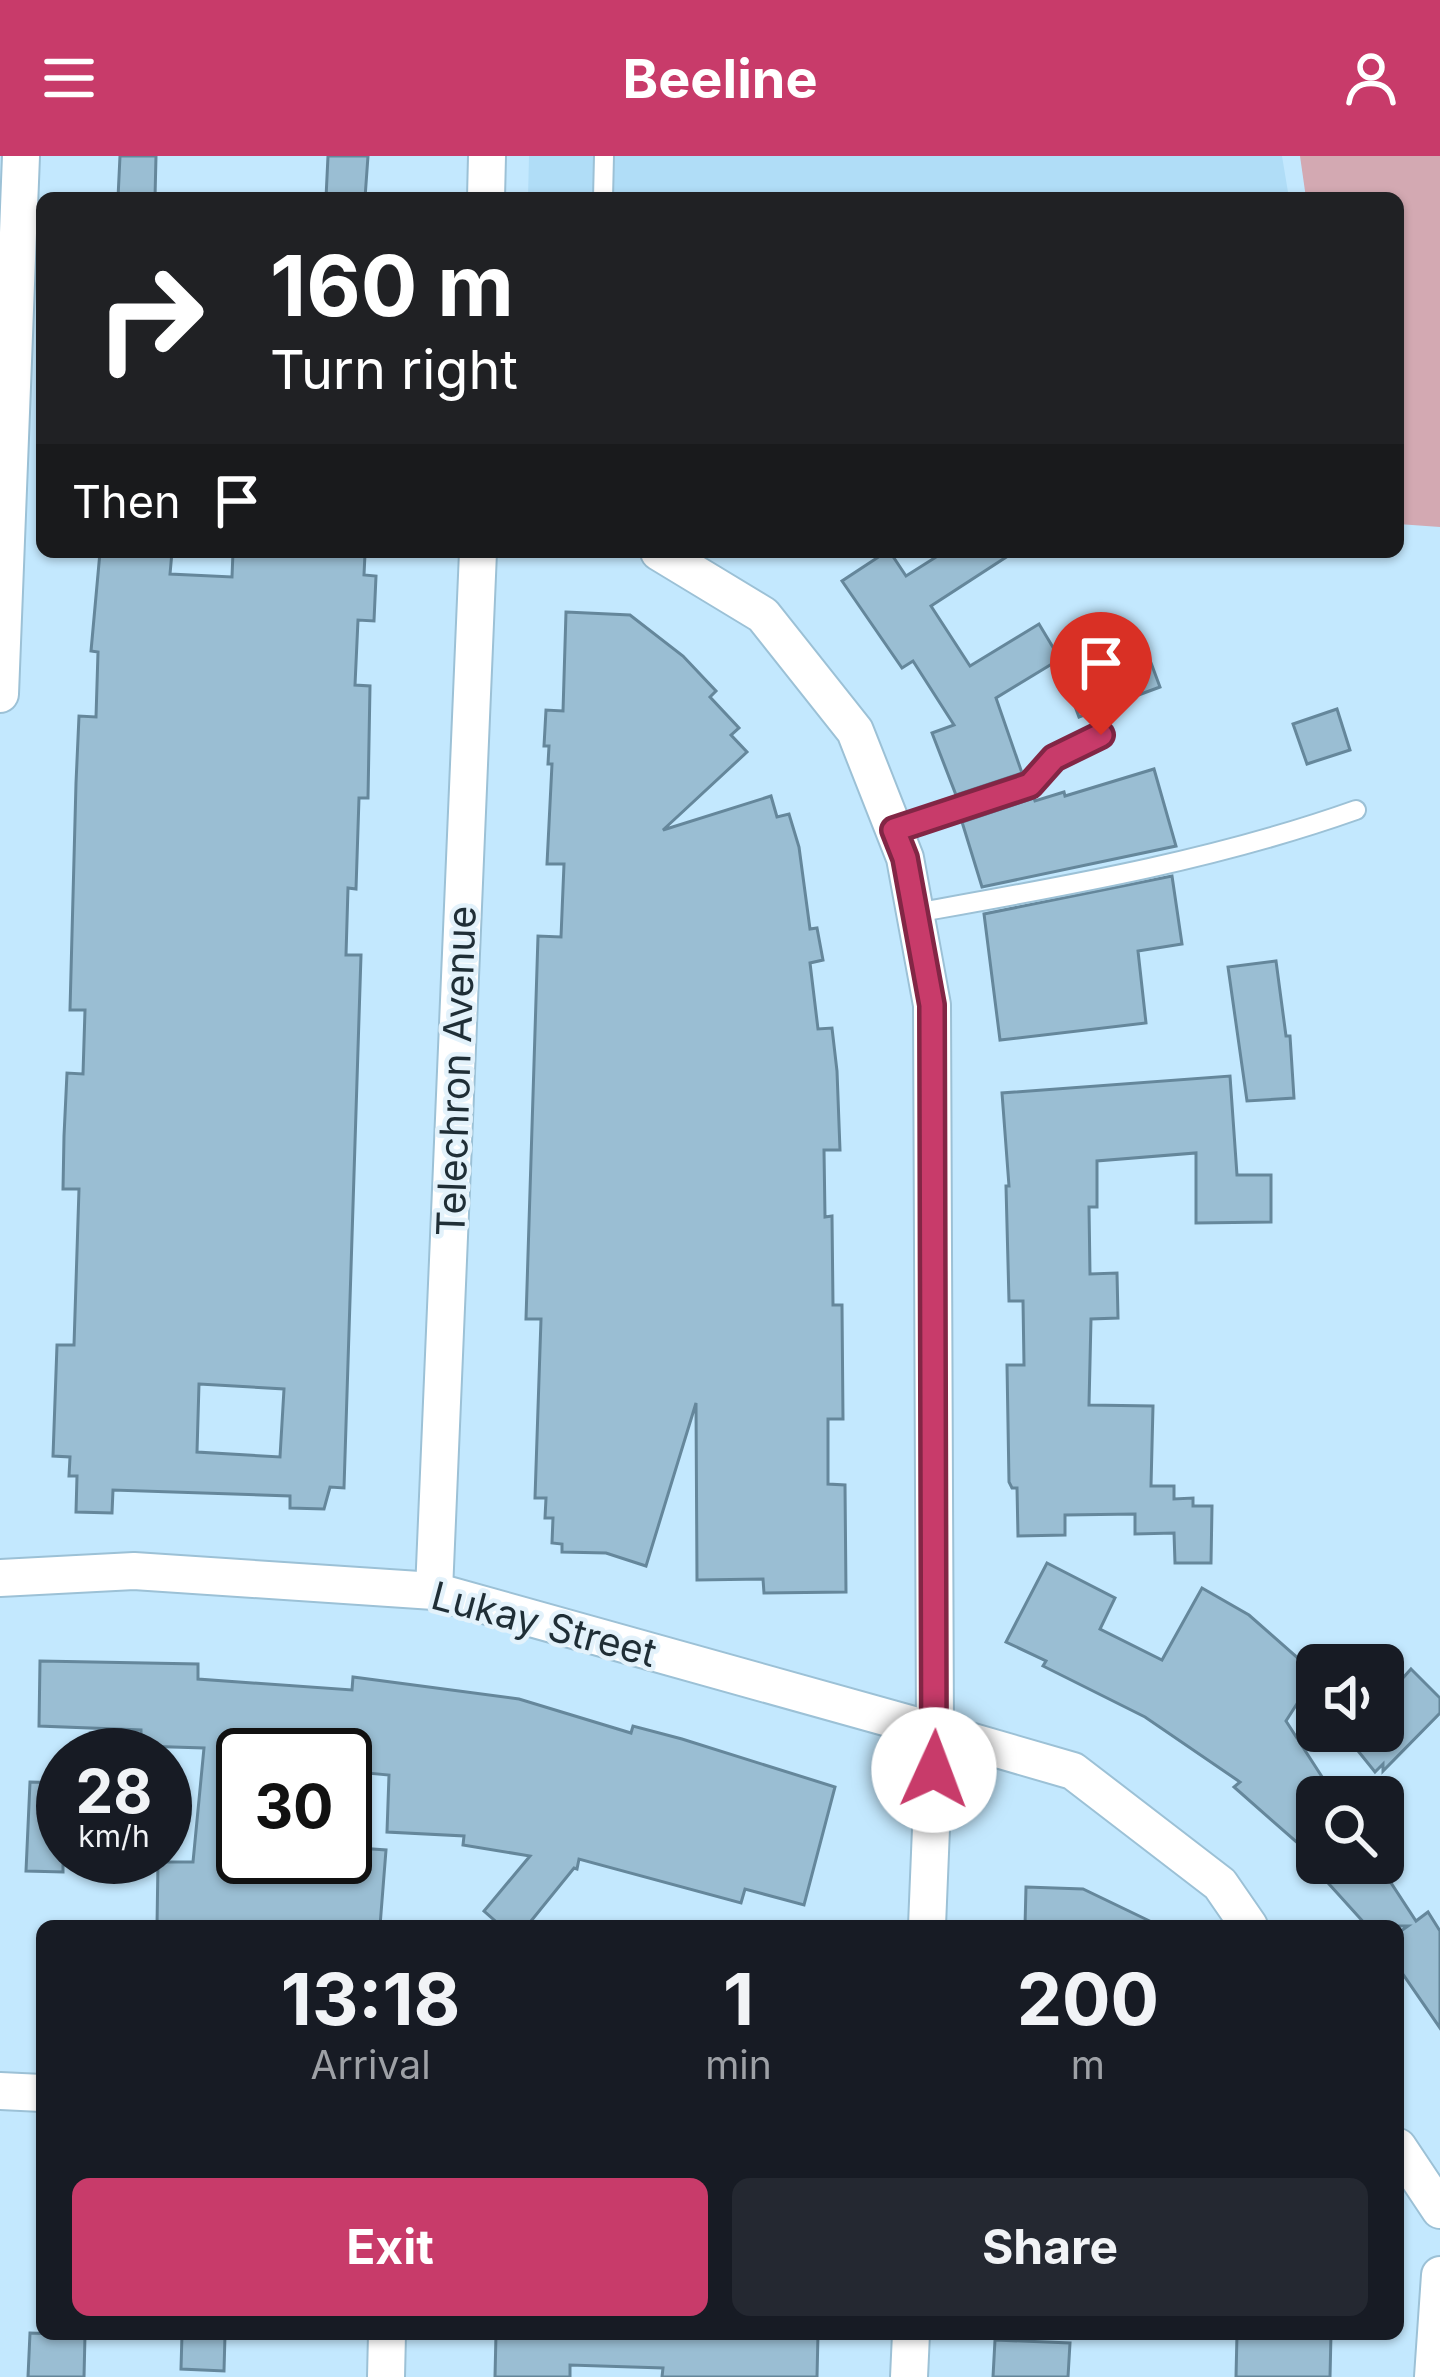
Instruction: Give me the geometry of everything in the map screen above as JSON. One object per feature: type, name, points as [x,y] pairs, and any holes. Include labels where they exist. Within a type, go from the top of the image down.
[{"type":"street","points":[[0,694],[20,156]]},
{"type":"street","points":[[487,192],[488,156]]},
{"type":"street","name":"Telechron Avenue","points":[[434,1591],[478,558]]},
{"type":"street","points":[[669,558],[763,615],[855,731],[905,858],[932,1005],[935,1731],[927,1920]]},
{"type":"street","name":"Lukay Street","points":[[0,1578],[134,1571],[434,1591],[1073,1771],[1220,1884],[1245,1920]]},
{"type":"street","points":[[0,2091],[36,2093]]},
{"type":"street","points":[[1404,2156],[1440,2210]]},
{"type":"street","points":[[1433,2377],[1440,2275]]},
{"type":"street","points":[[386,2377],[387,2340]]},
{"type":"street","points":[[909,2377],[911,2340]]},
{"type":"lane","points":[[603,192],[604,156]]},
{"type":"lane","points":[[894,830],[1030,785],[1054,758],[1101,735]]},
{"type":"lane","points":[[915,914],[1162,868],[1275,839],[1356,811]]},
{"type":"shaded area","points":[[529,156],[1282,156],[1288,192],[528,192]]},
{"type":"shaded area","points":[[1300,156],[1440,156],[1440,527],[1404,524],[1404,192],[1305,192]]},
{"type":"building","points":[[120,156],[156,156],[155,192],[118,192]]},
{"type":"building","points":[[328,156],[368,156],[365,192],[326,192]]},
{"type":"building","points":[[99,558],[171,558],[170,574],[232,577],[233,558],[365,558],[364,575],[376,576],[374,621],[358,620],[355,685],[370,686],[368,798],[359,798],[356,889],[348,888],[346,955],[361,955],[344,1488],[330,1487],[324,1509],[290,1508],[290,1496],[113,1490],[112,1513],[76,1512],[77,1476],[69,1476],[70,1457],[53,1456],[57,1345],[74,1345],[79,1189],[63,1189],[67,1073],[83,1074],[85,1010],[70,1010],[79,716],[96,717],[98,652],[91,651]],"holes":[[[199,1384],[284,1389],[280,1457],[197,1452]]]},
{"type":"building","points":[[877,558],[894,558],[906,576],[934,558],[1005,558],[931,606],[970,666],[1039,624],[1060,659],[996,698],[1022,773],[956,795],[932,733],[954,725],[913,661],[902,668],[842,581]]},
{"type":"building","points":[[566,612],[630,615],[683,656],[716,691],[710,697],[739,728],[731,735],[747,752],[663,830],[771,796],[777,817],[789,814],[799,847],[810,929],[817,928],[823,960],[810,963],[818,1029],[832,1028],[837,1071],[840,1150],[824,1150],[825,1217],[832,1216],[833,1305],[842,1305],[843,1419],[828,1419],[828,1484],[845,1485],[846,1592],[764,1593],[763,1579],[697,1580],[696,1403],[646,1566],[606,1553],[562,1552],[562,1544],[552,1543],[553,1518],[545,1518],[546,1498],[535,1498],[541,1319],[526,1319],[538,936],[561,937],[564,864],[547,864],[552,764],[548,764],[549,746],[544,746],[546,710],[563,711]]},
{"type":"building","points":[[1144,644],[1160,687],[1079,717],[1063,674]]},
{"type":"building","points":[[1337,709],[1350,750],[1307,764],[1293,724]]},
{"type":"building","points":[[1154,769],[1176,846],[982,887],[962,822],[1034,798],[1064,792],[1065,796]]},
{"type":"building","points":[[1172,876],[1182,944],[1138,951],[1146,1023],[1000,1040],[984,914]]},
{"type":"building","points":[[1276,961],[1286,1036],[1290,1036],[1294,1098],[1247,1101],[1228,967]]},
{"type":"building","points":[[1230,1076],[1237,1175],[1271,1175],[1271,1222],[1196,1223],[1196,1153],[1097,1161],[1097,1207],[1089,1207],[1090,1274],[1117,1273],[1118,1318],[1091,1319],[1089,1405],[1153,1406],[1151,1486],[1174,1486],[1174,1499],[1193,1498],[1193,1506],[1212,1506],[1211,1563],[1175,1563],[1174,1533],[1135,1534],[1135,1514],[1065,1515],[1065,1535],[1018,1536],[1017,1488],[1009,1482],[1007,1365],[1024,1365],[1023,1301],[1009,1301],[1009,1186],[1002,1093]]},
{"type":"building","points":[[1047,1563],[1115,1598],[1100,1629],[1162,1660],[1202,1588],[1249,1615],[1296,1656],[1296,1705],[1286,1721],[1296,1736],[1296,1752],[1306,1752],[1321,1776],[1296,1776],[1296,1842],[1234,1787],[1240,1782],[1145,1717],[1006,1642]]},
{"type":"building","points":[[40,1661],[198,1664],[198,1679],[352,1690],[353,1677],[519,1699],[631,1733],[633,1726],[682,1739],[835,1787],[804,1905],[745,1889],[741,1903],[579,1859],[577,1869],[532,1920],[494,1920],[484,1911],[530,1856],[463,1845],[464,1836],[387,1832],[389,1775],[372,1773],[372,1728],[216,1728],[216,1884],[372,1884],[372,1849],[386,1850],[380,1920],[157,1920],[158,1884],[192,1884],[204,1748],[192,1748],[192,1728],[39,1726]]},
{"type":"building","points":[[1411,1669],[1440,1698],[1440,1713],[1404,1750],[1404,1677]]},
{"type":"building","points":[[1359,1752],[1402,1752],[1383,1771],[1383,1764],[1375,1772]]},
{"type":"building","points":[[30,1782],[36,1782],[36,1871],[26,1871]]},
{"type":"building","points":[[1329,1884],[1392,1884],[1416,1921],[1428,1912],[1440,1931],[1440,2028],[1404,1976],[1404,1929],[1408,1926],[1404,1920],[1362,1920]]},
{"type":"building","points":[[1026,1887],[1083,1889],[1148,1920],[1025,1920]]},
{"type":"building","points":[[30,2333],[36,2333],[36,2340],[85,2340],[84,2377],[28,2377]]},
{"type":"building","points":[[182,2340],[225,2340],[224,2371],[181,2369]]},
{"type":"building","points":[[496,2340],[818,2340],[817,2377],[662,2377],[663,2368],[570,2365],[570,2377],[495,2377]]},
{"type":"building","points":[[995,2340],[1070,2343],[1068,2377],[993,2377]]},
{"type":"building","points":[[1237,2340],[1331,2340],[1330,2377],[1236,2377]]},
{"type":"route","points":[[934,1770],[932,1005],[905,858],[894,830],[1030,785],[1054,758],[1101,735]]}]
